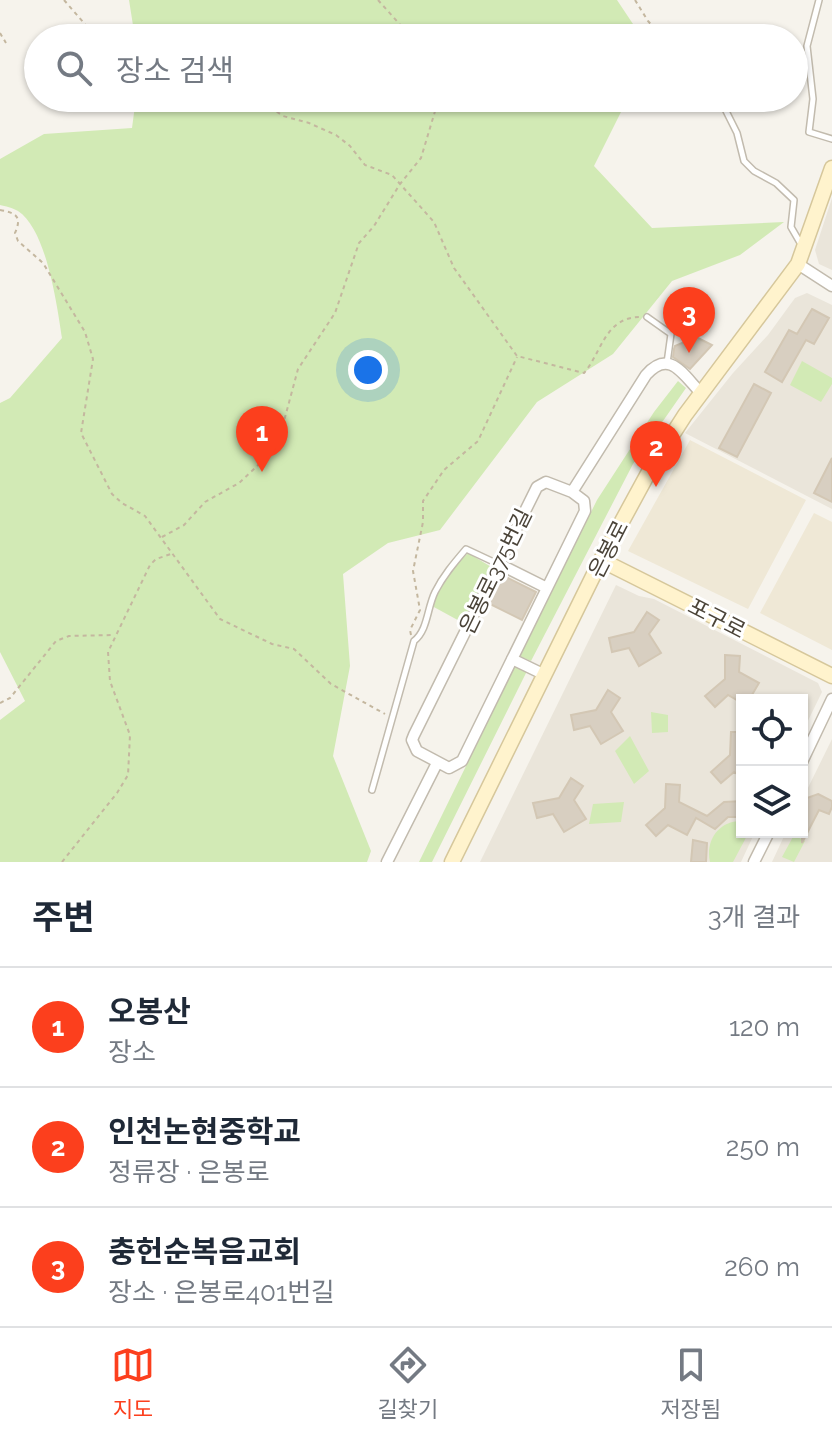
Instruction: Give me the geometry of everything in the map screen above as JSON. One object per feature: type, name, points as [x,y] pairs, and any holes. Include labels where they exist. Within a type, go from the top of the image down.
[{"type":"main road","name":"은봉로","points":[[452,862],[601,560],[651,468],[801,257],[832,168]]},
{"type":"main road","name":"포구로","points":[[601,560],[832,676]]},
{"type":"street","points":[[801,257],[832,286]]},
{"type":"street","points":[[387,862],[437,763],[449,768],[462,761],[585,511],[584,501],[572,492],[646,375],[656,364],[667,363],[702,394]]},
{"type":"street","name":"은봉로375번길","points":[[437,763],[417,751],[412,740],[537,487],[546,482],[572,492]]},
{"type":"street","points":[[499,564],[547,588]]},
{"type":"street","points":[[512,659],[545,675]]},
{"type":"street","points":[[808,749],[832,699]]},
{"type":"street","points":[[754,862],[766,838]]},
{"type":"lane","points":[[808,42],[819,0]]},
{"type":"lane","points":[[808,55],[813,99],[809,132],[832,139]]},
{"type":"lane","points":[[726,112],[737,133],[744,161],[794,200],[791,227],[801,257]]},
{"type":"lane","points":[[647,317],[671,334],[667,363]]},
{"type":"lane","points":[[372,790],[413,643],[421,635],[434,595],[448,570],[466,549],[499,564]]},
{"type":"path","points":[[64,0],[85,24]]},
{"type":"path","points":[[378,0],[399,24]]},
{"type":"path","points":[[635,0],[651,24]]},
{"type":"path","points":[[0,33],[6,43]]},
{"type":"path","points":[[277,112],[336,135],[350,146],[365,165],[387,172],[400,184],[434,222],[454,268],[517,356],[584,373],[606,335],[627,319],[647,317]]},
{"type":"path","points":[[161,537],[184,525],[205,502],[239,483],[271,453],[280,436],[298,369],[335,313],[359,243],[421,158],[435,112]]},
{"type":"path","points":[[0,210],[18,216],[20,223],[15,233],[18,241],[43,263],[85,332],[93,359],[82,438],[112,494],[145,516],[223,621],[272,644],[294,649],[331,684],[392,718]]},
{"type":"path","points":[[413,643],[410,630],[420,610],[413,571],[423,522],[423,501],[444,470],[478,441],[517,356]]},
{"type":"path","points":[[62,862],[124,784],[130,767],[130,735],[110,681],[108,652],[150,565],[156,559],[171,554]]},
{"type":"path","points":[[0,703],[10,698],[56,641],[78,635],[115,635]]},
{"type":"shaded area","points":[[832,198],[832,270],[819,264],[815,250]]},
{"type":"shaded area","points":[[807,293],[832,305],[832,509],[685,433],[768,335],[795,298]]},
{"type":"shaded area","points":[[690,440],[806,500],[748,609],[628,551]]},
{"type":"shaded area","points":[[814,513],[832,522],[832,650],[760,613]]},
{"type":"shaded area","points":[[616,585],[654,599],[818,683],[822,692],[808,721],[808,694],[736,694],[736,838],[752,838],[741,862],[480,862]]},
{"type":"shaded area","points":[[832,739],[832,862],[772,862],[783,838],[808,838],[808,788]]},
{"type":"green space","points":[[129,0],[617,0],[633,24],[133,24]]},
{"type":"green space","points":[[134,112],[621,112],[594,166],[652,228],[784,222],[740,255],[672,281],[613,354],[537,402],[440,530],[388,543],[343,574],[350,666],[333,756],[371,851],[367,862],[0,862],[0,720],[25,701],[0,652],[0,403],[10,398],[62,338],[49,270],[36,234],[18,211],[0,205],[0,159],[44,134],[132,128]]},
{"type":"green space","points":[[802,361],[832,378],[832,384],[821,402],[790,385]]},
{"type":"green space","points":[[678,381],[686,388],[633,464],[531,661],[519,656],[597,500]]},
{"type":"green space","points":[[468,553],[493,568],[465,624],[432,606],[447,574]]},
{"type":"green space","points":[[515,666],[527,671],[432,862],[419,862]]},
{"type":"green space","points":[[651,712],[668,715],[668,732],[652,733]]},
{"type":"green space","points":[[630,736],[649,771],[634,784],[615,751]]},
{"type":"green space","points":[[624,802],[621,822],[589,824],[593,804]]},
{"type":"green space","points":[[734,822],[736,838],[746,838],[733,862],[710,862],[710,847],[716,833]]},
{"type":"green space","points":[[792,838],[805,841],[794,862],[782,857]]},
{"type":"building","points":[[812,309],[829,318],[814,344],[806,340],[782,382],[765,372],[789,330],[797,334]]},
{"type":"building","points":[[696,337],[712,345],[690,369],[673,357],[674,349]]},
{"type":"building","points":[[754,384],[771,393],[737,457],[719,448]]},
{"type":"building","points":[[832,458],[832,502],[814,493]]},
{"type":"building","points":[[502,575],[536,592],[522,620],[488,603]]},
{"type":"building","points":[[647,612],[659,620],[649,634],[661,653],[639,666],[629,648],[612,652],[609,638],[634,632]]},
{"type":"building","points":[[725,655],[740,656],[739,672],[759,683],[753,694],[736,694],[736,700],[728,695],[715,707],[705,696],[725,679]]},
{"type":"building","points":[[608,690],[620,698],[611,712],[623,731],[601,744],[590,726],[574,730],[571,715],[596,710]]},
{"type":"building","points":[[731,732],[736,732],[736,773],[721,783],[711,772],[730,755]]},
{"type":"building","points":[[571,778],[583,786],[574,800],[586,819],[564,832],[553,814],[537,818],[533,803],[559,798]]},
{"type":"building","points":[[666,784],[680,785],[679,802],[707,816],[724,802],[736,801],[736,817],[728,817],[715,829],[696,818],[687,835],[668,825],[656,836],[646,825],[665,808]]},
{"type":"building","points":[[818,794],[832,801],[832,807],[829,814],[819,810],[808,831],[808,798]]},
{"type":"building","points":[[693,840],[707,843],[706,862],[691,862]]},
{"type":"place","name":"충헌순복음교회","points":[[689,353]]},
{"type":"place","name":"오봉산","points":[[262,472]]},
{"type":"place","name":"인천논현중학교","points":[[656,487]]}]
